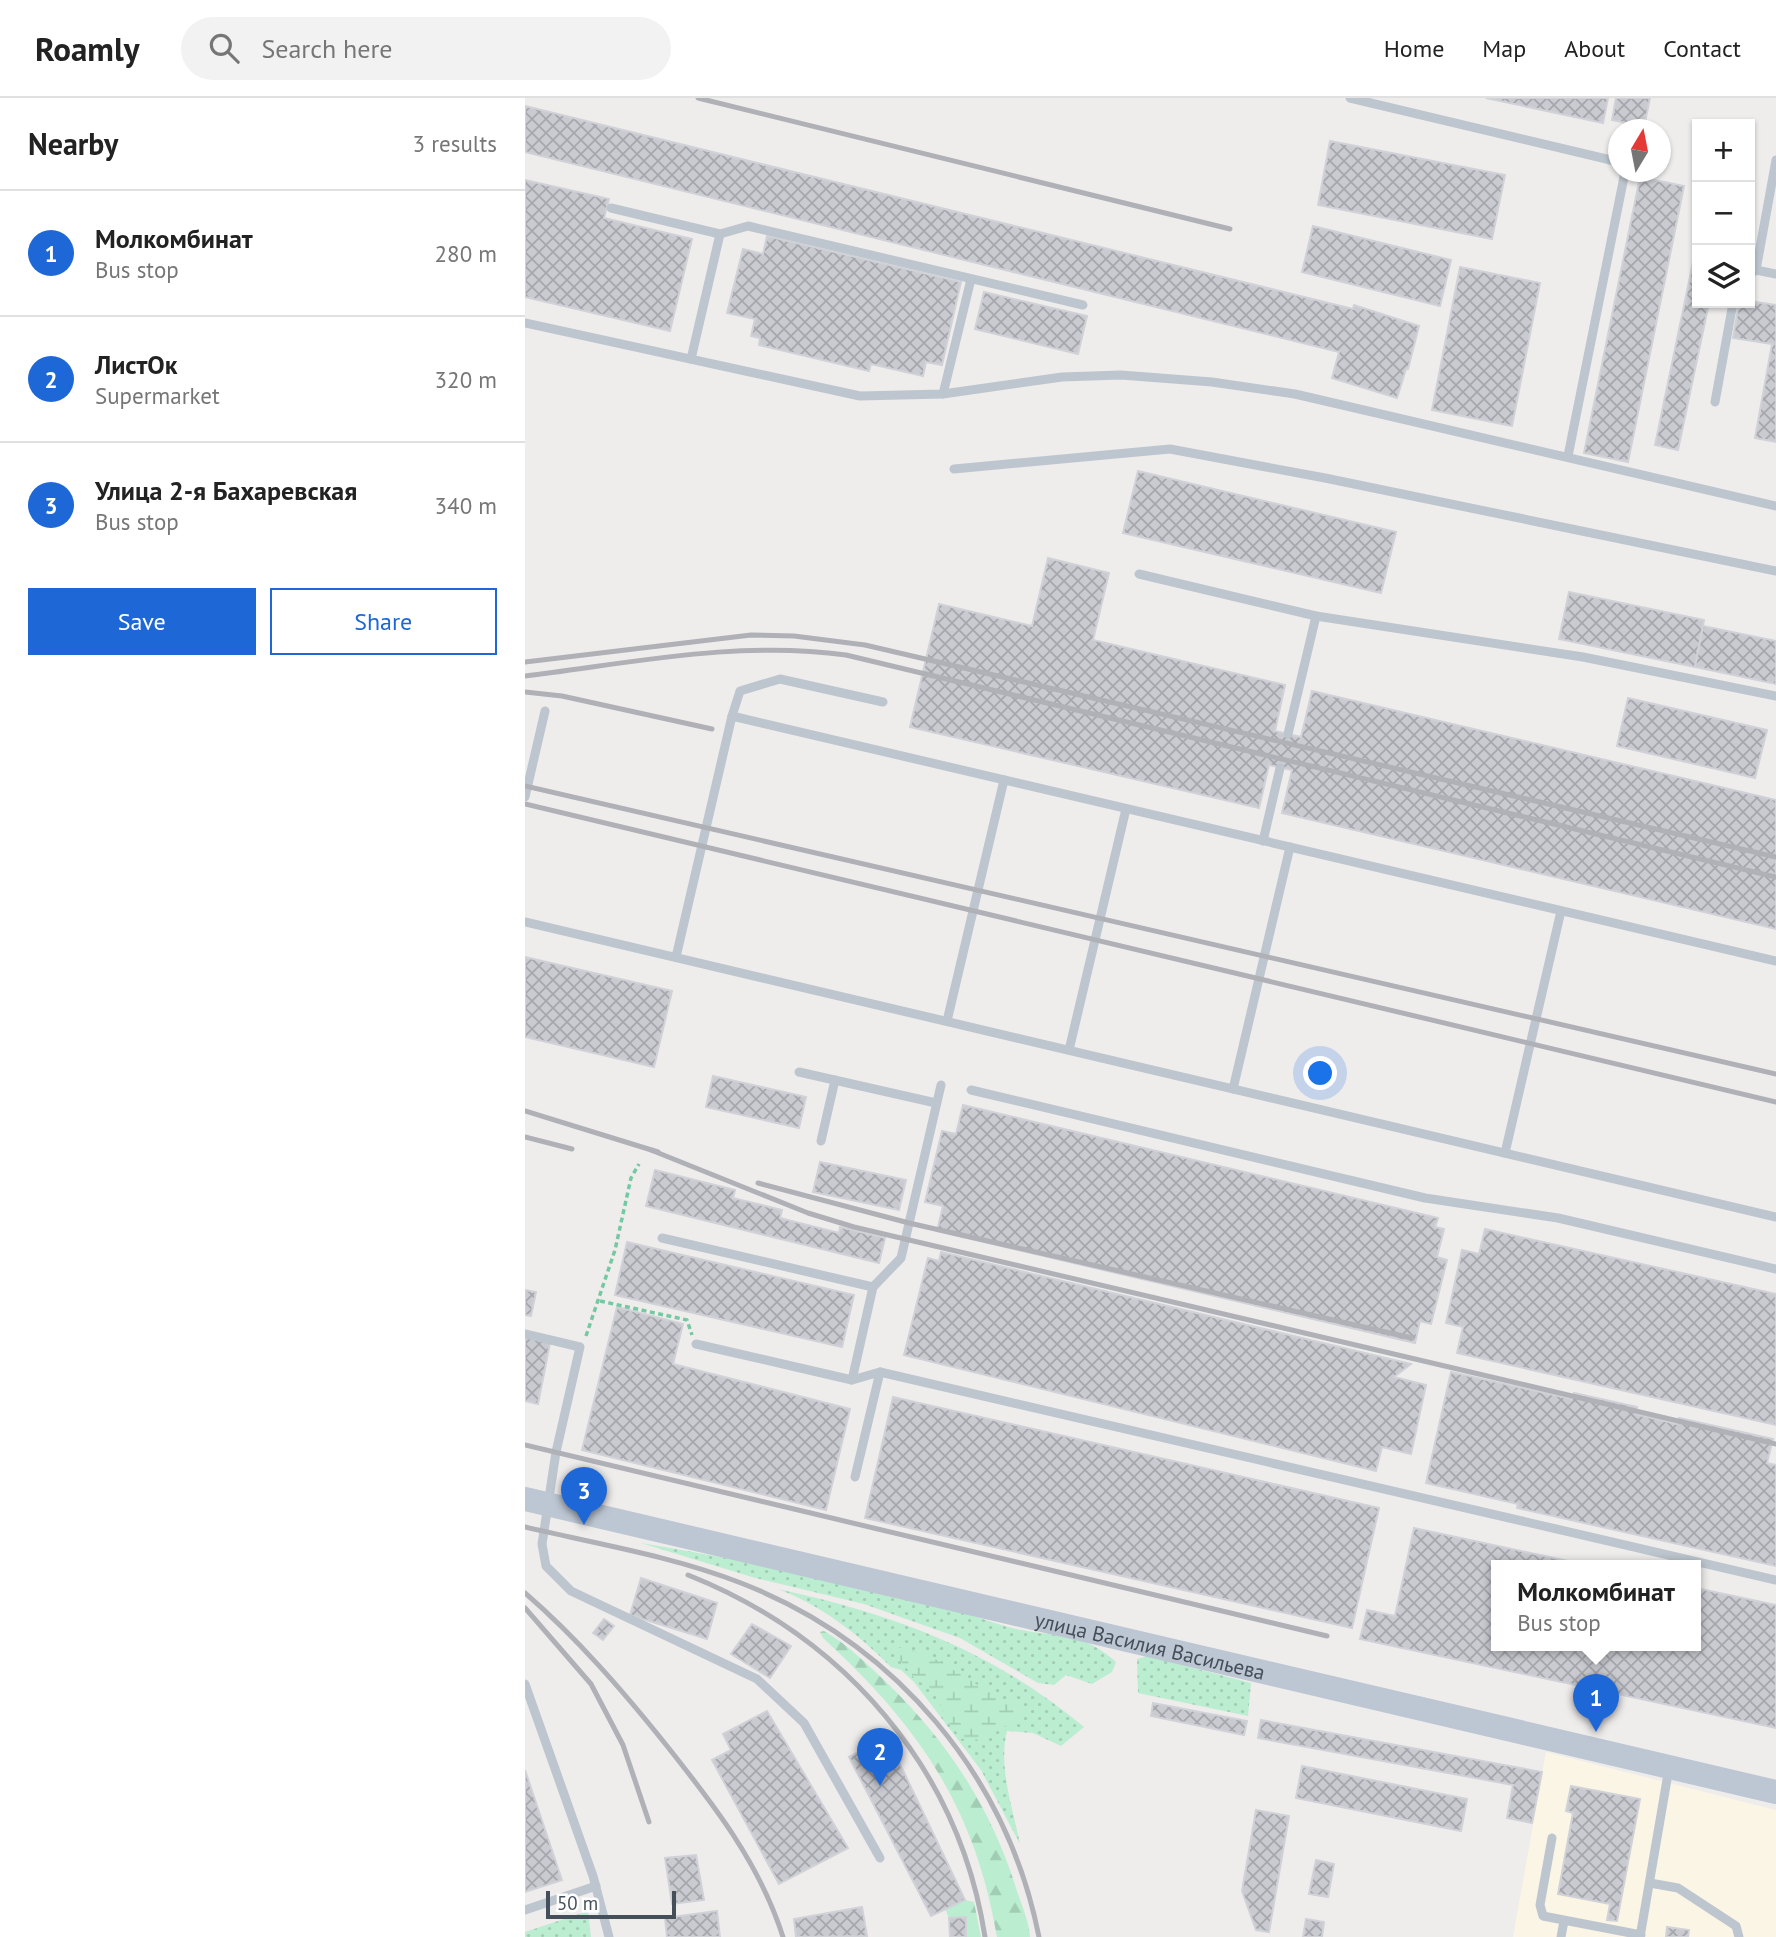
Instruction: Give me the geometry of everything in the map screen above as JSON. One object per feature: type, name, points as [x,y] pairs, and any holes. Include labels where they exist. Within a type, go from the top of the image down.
[{"type":"main road","name":"улица Василия Васильева","points":[[537,1502],[1776,1792]]},
{"type":"lane","points":[[1350,98],[1608,159]]},
{"type":"lane","points":[[1755,262],[1776,160]]},
{"type":"lane","points":[[1568,456],[1623,182]]},
{"type":"lane","points":[[611,208],[720,234],[748,226],[1083,305]]},
{"type":"lane","points":[[691,359],[720,234]]},
{"type":"lane","points":[[1755,272],[1776,274]]},
{"type":"lane","points":[[943,394],[971,279]]},
{"type":"lane","points":[[1715,402],[1732,308]]},
{"type":"lane","points":[[525,323],[860,396],[943,394],[1062,377],[1121,375],[1212,382],[1295,394],[1776,506]]},
{"type":"lane","points":[[954,469],[1170,449],[1325,478],[1776,571]]},
{"type":"lane","points":[[1139,574],[1316,616],[1583,657],[1776,696]]},
{"type":"lane","points":[[1288,734],[1316,616]]},
{"type":"lane","points":[[675,957],[740,691],[780,679],[883,702]]},
{"type":"lane","points":[[525,797],[545,712]]},
{"type":"lane","points":[[732,716],[1776,961]]},
{"type":"lane","points":[[1263,841],[1280,768]]},
{"type":"lane","points":[[947,1021],[1004,780]]},
{"type":"lane","points":[[1069,1050],[1126,809]]},
{"type":"lane","points":[[1233,1088],[1290,847]]},
{"type":"lane","points":[[1505,1153],[1562,911]]},
{"type":"lane","points":[[525,922],[1776,1217]]},
{"type":"lane","points":[[799,1072],[936,1103]]},
{"type":"lane","points":[[821,1141],[835,1080]]},
{"type":"lane","points":[[852,1380],[873,1287],[901,1258],[941,1085]]},
{"type":"lane","points":[[971,1090],[1425,1198],[1558,1219],[1776,1269]]},
{"type":"lane","points":[[662,1238],[873,1287]]},
{"type":"lane","points":[[525,1334],[580,1347],[556,1452],[537,1502],[546,1566],[571,1591],[757,1679],[804,1723],[880,1858]]},
{"type":"lane","points":[[696,1343],[852,1380],[880,1373],[1689,1560]]},
{"type":"lane","points":[[855,1477],[880,1373]]},
{"type":"lane","points":[[1701,1563],[1776,1580]]},
{"type":"lane","points":[[525,1684],[596,1886],[609,1937]]},
{"type":"lane","points":[[1552,1838],[1539,1911],[1543,1916],[1641,1936],[1669,1766]]},
{"type":"lane","points":[[1650,1882],[1678,1888],[1737,1926],[1739,1937]]},
{"type":"lane","points":[[525,1910],[596,1886]]},
{"type":"lane","points":[[1561,1937],[1564,1921]]},
{"type":"path","points":[[580,1347],[600,1301],[631,1178],[639,1164]]},
{"type":"path","points":[[600,1301],[687,1320],[696,1343]]},
{"type":"shaded area","points":[[1546,1752],[1776,1810],[1776,1937],[1513,1937]]},
{"type":"green space","points":[[641,1543],[830,1579],[905,1596],[1008,1627],[1077,1639],[1103,1651],[1116,1662],[1112,1672],[1092,1684],[1066,1675],[1054,1685],[1038,1683],[960,1638],[864,1604],[752,1577]]},
{"type":"green space","points":[[778,1589],[861,1610],[940,1638],[1014,1676],[1084,1727],[1061,1746],[1033,1733],[1007,1731],[1005,1773],[1020,1844],[981,1770],[914,1682],[901,1670],[891,1667],[838,1622]]},
{"type":"green space","points":[[824,1631],[856,1654],[885,1681],[928,1727],[965,1777],[995,1832],[1007,1861],[1030,1937],[997,1937],[974,1848],[937,1771],[887,1703],[823,1638],[820,1632]]},
{"type":"green space","points":[[888,1645],[927,1654],[1004,1701],[1033,1708],[984,1740],[962,1739],[946,1719],[935,1691],[915,1679]]},
{"type":"green space","points":[[1148,1656],[1251,1683],[1248,1716],[1138,1693],[1137,1659]]},
{"type":"green space","points":[[965,1900],[974,1902],[981,1937],[966,1937],[966,1917],[949,1918],[945,1909]]},
{"type":"green space","points":[[588,1911],[591,1937],[525,1937],[525,1932]]},
{"type":"building","points":[[1486,98],[1608,98],[1603,123]]},
{"type":"building","points":[[1616,98],[1650,98],[1646,119],[1612,119]]},
{"type":"building","points":[[525,106],[1353,309],[1354,305],[1419,326],[1408,369],[1397,398],[1332,378],[1339,352],[525,152]]},
{"type":"building","points":[[1330,141],[1505,175],[1492,239],[1318,205]]},
{"type":"building","points":[[525,180],[609,199],[604,218],[692,239],[670,331],[525,297]]},
{"type":"building","points":[[1639,182],[1664,182],[1684,186],[1628,462],[1584,453]]},
{"type":"building","points":[[1313,226],[1451,260],[1440,306],[1302,272]]},
{"type":"building","points":[[767,236],[961,282],[942,365],[926,362],[923,376],[871,364],[869,371],[759,345],[760,338],[751,336],[755,319],[727,313],[743,249],[763,254]]},
{"type":"building","points":[[1460,267],[1540,283],[1512,426],[1432,410]]},
{"type":"building","points":[[1692,267],[1692,308],[1708,308],[1678,450],[1655,445]]},
{"type":"building","points":[[984,292],[1087,316],[1078,354],[975,329]]},
{"type":"building","points":[[1755,302],[1776,305],[1776,442],[1755,438],[1772,344],[1733,338],[1738,308],[1755,308]]},
{"type":"building","points":[[1138,471],[1396,532],[1381,593],[1123,533]]},
{"type":"building","points":[[1048,558],[1109,573],[1093,640],[1285,685],[1275,731],[1301,737],[1312,691],[1776,800],[1776,929],[1282,813],[1292,770],[1269,765],[1259,808],[910,727],[939,604],[1032,626]]},
{"type":"building","points":[[1569,592],[1704,620],[1695,667],[1559,639]]},
{"type":"building","points":[[1703,626],[1776,641],[1776,684],[1695,667]]},
{"type":"building","points":[[1628,698],[1767,730],[1755,778],[1617,746]]},
{"type":"building","points":[[525,957],[672,991],[654,1067],[525,1037]]},
{"type":"building","points":[[713,1076],[806,1097],[799,1128],[706,1107]]},
{"type":"building","points":[[963,1105],[1438,1218],[1435,1227],[1444,1229],[1437,1257],[1447,1260],[1431,1324],[1420,1321],[1415,1343],[937,1231],[943,1206],[925,1202],[942,1131],[956,1134]]},
{"type":"building","points":[[820,1162],[906,1180],[899,1210],[813,1192]]},
{"type":"building","points":[[655,1170],[735,1190],[733,1198],[782,1210],[780,1218],[839,1233],[840,1227],[885,1238],[879,1263],[646,1206]]},
{"type":"building","points":[[1485,1229],[1776,1294],[1776,1425],[1457,1353],[1463,1327],[1446,1323],[1462,1250],[1479,1254]]},
{"type":"building","points":[[627,1242],[854,1295],[842,1347],[615,1295]]},
{"type":"building","points":[[941,1252],[1411,1364],[1394,1377],[1426,1385],[1411,1454],[1382,1447],[1376,1471],[904,1355],[928,1258],[939,1261]]},
{"type":"building","points":[[525,1290],[536,1292],[531,1316],[525,1315]]},
{"type":"building","points":[[617,1307],[683,1324],[673,1364],[850,1409],[826,1510],[582,1450]]},
{"type":"building","points":[[525,1337],[550,1343],[538,1404],[525,1401]]},
{"type":"building","points":[[1451,1372],[1572,1399],[1574,1393],[1637,1407],[1635,1414],[1677,1424],[1679,1418],[1773,1439],[1767,1463],[1776,1465],[1776,1566],[1517,1508],[1518,1504],[1426,1483]]},
{"type":"building","points":[[893,1397],[1379,1508],[1352,1628],[865,1518]]},
{"type":"building","points":[[1414,1528],[1563,1560],[1491,1560],[1491,1651],[1701,1651],[1701,1589],[1776,1605],[1776,1728],[1360,1639],[1367,1610],[1395,1616]]},
{"type":"building","points":[[641,1578],[717,1603],[707,1639],[630,1615]]},
{"type":"building","points":[[604,1619],[614,1626],[603,1640],[593,1633]]},
{"type":"building","points":[[752,1624],[791,1646],[770,1678],[731,1654]]},
{"type":"building","points":[[1153,1703],[1247,1721],[1244,1735],[1151,1716]]},
{"type":"building","points":[[767,1711],[848,1848],[779,1884],[712,1760],[731,1750],[723,1734]]},
{"type":"building","points":[[1261,1720],[1542,1772],[1532,1823],[1507,1818],[1513,1785],[1258,1738]]},
{"type":"building","points":[[887,1737],[965,1900],[931,1916],[849,1757]]},
{"type":"building","points":[[1302,1766],[1467,1799],[1461,1831],[1296,1798]]},
{"type":"building","points":[[525,1770],[562,1880],[525,1892]]},
{"type":"building","points":[[1571,1786],[1640,1799],[1617,1921],[1607,1920],[1610,1904],[1558,1894],[1573,1813],[1566,1811]]},
{"type":"building","points":[[1256,1810],[1289,1816],[1269,1932],[1256,1930],[1242,1891]]},
{"type":"building","points":[[696,1855],[704,1900],[672,1904],[665,1858]]},
{"type":"building","points":[[1316,1860],[1334,1864],[1328,1897],[1309,1894]]},
{"type":"building","points":[[862,1907],[867,1936],[796,1937],[794,1919]]},
{"type":"building","points":[[717,1911],[720,1937],[667,1937],[665,1918]]},
{"type":"building","points":[[966,1917],[966,1937],[950,1937],[949,1918]]},
{"type":"building","points":[[1306,1919],[1324,1922],[1322,1937],[1303,1937]]},
{"type":"building","points":[[1667,1927],[1689,1930],[1688,1937],[1666,1937]]},
{"type":"railway","points":[[698,98],[1230,229]]},
{"type":"railway","points":[[525,662],[751,635],[794,636],[865,645],[1776,857]]},
{"type":"railway","points":[[525,676],[725,652],[766,650],[846,655],[1776,877]]},
{"type":"railway","points":[[525,692],[562,696],[712,729]]},
{"type":"railway","points":[[525,786],[1776,1074]]},
{"type":"railway","points":[[525,804],[1776,1102]]},
{"type":"railway","points":[[525,1111],[658,1152]]},
{"type":"railway","points":[[525,1137],[572,1149]]},
{"type":"railway","points":[[651,1150],[808,1213],[854,1227],[1776,1444]]},
{"type":"railway","points":[[758,1183],[909,1223],[1412,1338]]},
{"type":"railway","points":[[525,1445],[1327,1636]]},
{"type":"railway","points":[[525,1527],[661,1558],[741,1583],[797,1609],[848,1641],[895,1679],[936,1722],[971,1770],[1001,1822],[1023,1878],[1039,1937]]},
{"type":"railway","points":[[688,1575],[744,1601],[797,1634],[844,1672],[885,1716],[921,1765],[950,1818],[971,1875],[985,1937]]},
{"type":"railway","points":[[525,1593],[599,1666],[702,1790],[749,1860],[783,1937]]},
{"type":"railway","points":[[525,1608],[591,1684],[623,1745],[649,1822]]},
{"type":"place","name":"Улица 2-я Бахаревская","points":[[584,1525]]},
{"type":"place","name":"Молкомбинат","points":[[1596,1732]]},
{"type":"place","name":"ЛистОк","points":[[880,1786]]}]
